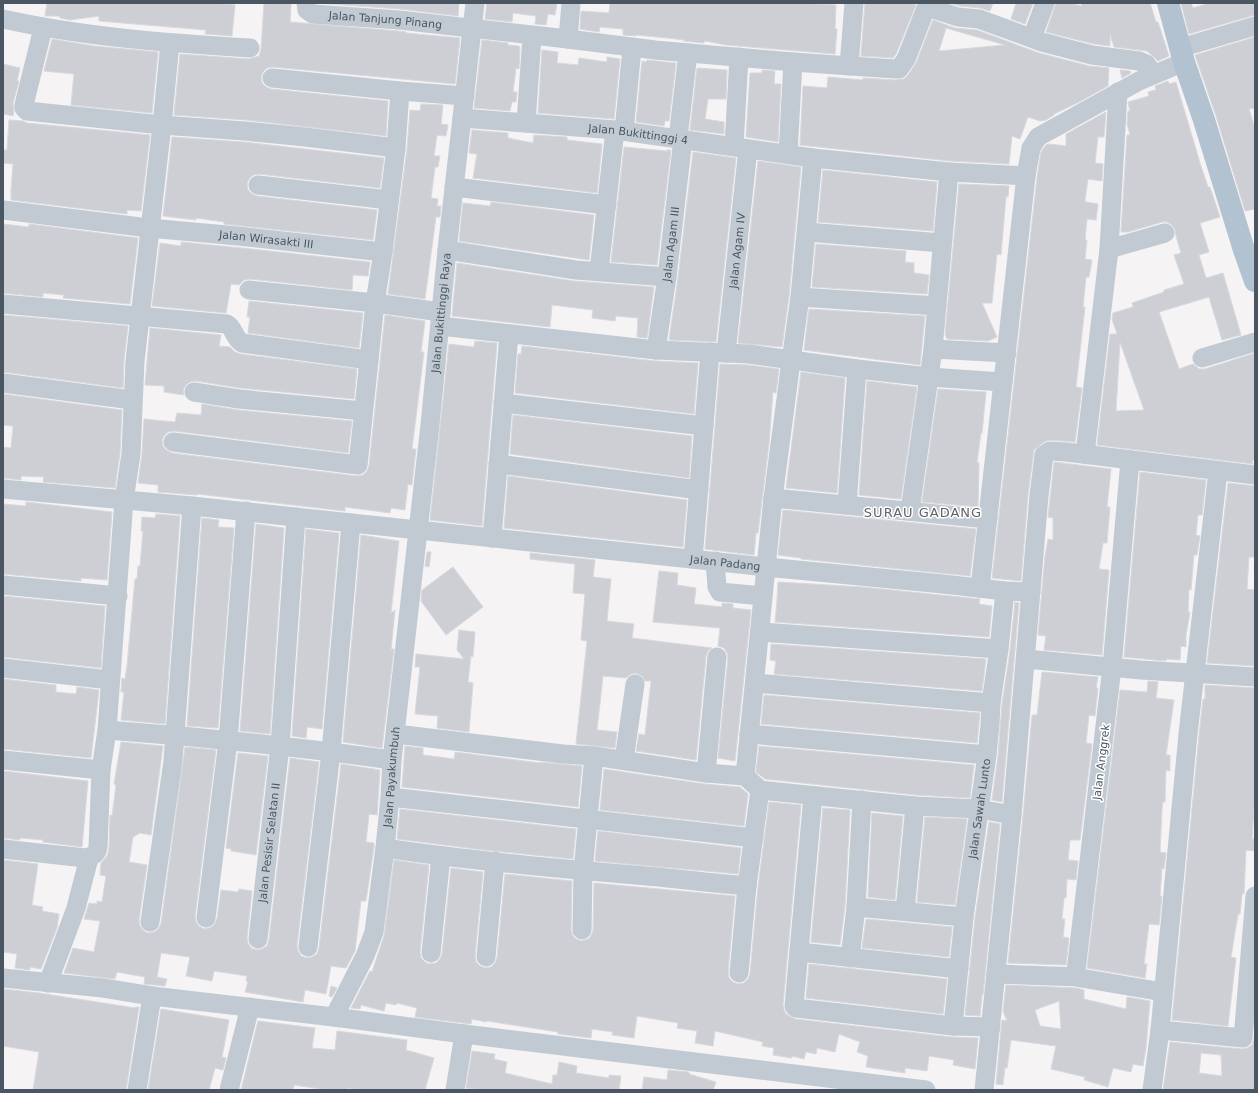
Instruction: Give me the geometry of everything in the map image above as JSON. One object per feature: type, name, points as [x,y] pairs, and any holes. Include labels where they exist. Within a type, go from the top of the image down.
[{"type":"main road","points":[[1168,3],[1182,55],[1255,281]]},
{"type":"street","name":"Jalan Tanjung Pinang","points":[[306,3],[307,10],[313,14],[399,20],[472,29]]},
{"type":"street","name":"Jalan Bukittinggi Raya","points":[[419,529],[447,250],[475,3]]},
{"type":"street","points":[[568,39],[571,3]]},
{"type":"street","points":[[850,66],[854,3]]},
{"type":"street","points":[[1032,38],[1045,3]]},
{"type":"street","points":[[472,29],[568,39],[632,48],[895,70],[899,69],[906,59],[928,5],[958,17],[979,20],[1032,38],[1092,55],[1139,61],[1146,64],[1154,74]]},
{"type":"street","points":[[3,19],[43,28],[170,43],[250,48]]},
{"type":"street","points":[[980,588],[1026,176],[1031,148],[1038,137],[1118,92],[1154,74],[1182,55],[1255,26]]},
{"type":"street","points":[[43,28],[24,105],[25,110],[162,125],[253,132],[396,148]]},
{"type":"street","points":[[526,123],[532,36]]},
{"type":"street","points":[[3,849],[89,858],[95,854],[98,847],[102,770],[107,730],[118,596],[124,500],[131,454],[132,400],[170,43]]},
{"type":"street","points":[[599,271],[606,205],[632,48]]},
{"type":"street","name":"Jalan Agam III","points":[[656,350],[667,277],[688,53]]},
{"type":"street","name":"Jalan Agam IV","points":[[694,559],[704,426],[718,353],[741,147],[739,57]]},
{"type":"street","points":[[788,154],[793,62]]},
{"type":"street","points":[[272,78],[465,96]]},
{"type":"street","points":[[173,442],[358,465],[362,411],[396,148],[400,91]]},
{"type":"street","points":[[1085,454],[1109,250],[1118,92]]},
{"type":"street","name":"Jalan Bukittinggi 4","points":[[462,118],[619,130],[813,158],[950,172],[1026,176]]},
{"type":"street","points":[[745,776],[766,567],[790,361],[800,298],[813,158]]},
{"type":"street","points":[[910,511],[933,349],[950,172]]},
{"type":"street","points":[[258,185],[389,200]]},
{"type":"street","points":[[454,187],[606,205]]},
{"type":"street","name":"Jalan Wirasakti III","points":[[3,210],[150,228],[383,252]]},
{"type":"street","points":[[807,232],[942,243]]},
{"type":"street","points":[[1109,250],[1165,233]]},
{"type":"street","points":[[447,250],[576,270],[667,277]]},
{"type":"street","points":[[249,290],[375,303],[509,334],[656,350],[749,354],[790,361],[929,377],[1003,382]]},
{"type":"street","points":[[800,298],[937,306]]},
{"type":"street","points":[[3,304],[227,324],[231,327],[238,340],[242,343],[369,360]]},
{"type":"street","points":[[492,538],[509,334]]},
{"type":"street","points":[[1202,358],[1255,342]]},
{"type":"street","points":[[933,349],[1007,353]]},
{"type":"street","points":[[847,505],[857,369]]},
{"type":"street","points":[[3,383],[132,400]]},
{"type":"street","points":[[194,392],[239,399],[362,411]]},
{"type":"street","points":[[503,403],[704,426]]},
{"type":"street","points":[[984,1090],[1012,814],[1044,455],[1050,451],[1066,452],[1255,475]]},
{"type":"street","name":"Jalan Anggrek","points":[[1080,977],[1076,970],[1112,667],[1130,460]]},
{"type":"street","points":[[498,464],[699,490]]},
{"type":"street","points":[[1152,1090],[1160,1030],[1184,773],[1218,471]]},
{"type":"street","name":"Jalan Padang","points":[[3,489],[192,506],[419,529],[715,562],[1005,591],[1031,592]]},
{"type":"street","points":[[774,498],[988,519]]},
{"type":"street","points":[[150,922],[173,761],[192,506]]},
{"type":"street","points":[[206,918],[228,741],[246,512]]},
{"type":"street","name":"Jalan Pesisir Selatan II","points":[[258,939],[280,746],[296,517]]},
{"type":"street","points":[[308,947],[331,752],[351,522]]},
{"type":"street","name":"Jalan Payakumbuh","points":[[334,1017],[371,942],[374,932],[385,848],[392,760],[419,529]]},
{"type":"street","points":[[715,562],[716,587],[720,592],[763,596]]},
{"type":"street","points":[[3,585],[118,596]]},
{"type":"street","name":"Jalan Sawah Lunto","points":[[953,1026],[964,916],[987,755],[991,703],[999,649],[1005,591]]},
{"type":"street","points":[[760,632],[999,649]]},
{"type":"street","points":[[706,773],[717,657]]},
{"type":"street","points":[[1026,659],[1195,674],[1255,677]]},
{"type":"street","points":[[3,668],[110,680]]},
{"type":"street","points":[[755,683],[991,703]]},
{"type":"street","points":[[624,760],[635,684]]},
{"type":"street","points":[[107,730],[280,746],[392,760]]},
{"type":"street","points":[[396,734],[562,754],[594,756],[706,773],[745,776],[760,790],[915,806],[979,809],[1012,814]]},
{"type":"street","points":[[749,734],[987,755]]},
{"type":"street","points":[[582,930],[583,871],[594,756]]},
{"type":"street","points":[[3,760],[102,770]]},
{"type":"street","points":[[739,973],[747,886],[760,790]]},
{"type":"street","points":[[813,796],[794,1004],[796,1008],[953,1026],[991,1027]]},
{"type":"street","points":[[390,797],[754,838]]},
{"type":"street","points":[[850,958],[856,907],[862,800]]},
{"type":"street","points":[[905,911],[915,806]]},
{"type":"street","points":[[385,848],[441,856],[583,871],[747,886]]},
{"type":"street","points":[[431,953],[441,856]]},
{"type":"street","points":[[48,983],[76,908],[89,858]]},
{"type":"street","points":[[486,957],[495,861]]},
{"type":"street","points":[[1160,1030],[1249,1038],[1255,896]]},
{"type":"street","points":[[856,907],[964,916]]},
{"type":"street","points":[[799,952],[959,969]]},
{"type":"street","points":[[996,974],[1080,977],[1163,992]]},
{"type":"street","points":[[3,978],[103,988],[152,996],[926,1090]]},
{"type":"street","points":[[137,1090],[152,996]]},
{"type":"street","points":[[229,1090],[250,1007]]},
{"type":"street","points":[[455,1090],[464,1034]]},
{"type":"building","points":[[47,3],[215,3],[235,5],[232,36],[205,34],[206,30],[99,21],[99,16],[70,20],[60,18],[59,16],[45,16]]},
{"type":"building","points":[[264,3],[291,3],[290,22],[460,38],[455,84],[273,67],[267,68],[263,72],[261,77],[262,83],[271,89],[388,101],[386,136],[246,120],[174,115],[180,54],[249,59],[259,56],[261,49]]},
{"type":"building","points":[[317,3],[459,3],[458,16],[400,9]]},
{"type":"building","points":[[487,3],[557,3],[555,15],[548,14],[546,25],[535,24],[536,16],[513,13],[512,22],[485,19]]},
{"type":"building","points":[[610,3],[815,3],[836,5],[835,29],[837,29],[835,54],[726,45],[705,41],[704,43],[667,38],[623,35],[623,29],[600,27],[599,32],[580,29],[581,11],[609,13]]},
{"type":"building","points":[[865,3],[910,3],[916,5],[893,58],[861,56]]},
{"type":"building","points":[[950,3],[993,3],[990,11]]},
{"type":"building","points":[[1016,3],[1033,3],[1025,24],[1011,19]]},
{"type":"building","points":[[1056,3],[1071,3],[1081,6],[1082,3],[1150,3],[1169,56],[1158,61],[1147,51],[1114,47],[1110,34],[1110,46],[1094,44],[1046,32]]},
{"type":"building","points":[[1181,3],[1191,3],[1193,8],[1210,3],[1255,3],[1255,15],[1189,34]]},
{"type":"building","points":[[933,20],[955,28],[977,30],[1039,53],[1089,66],[1109,68],[1108,86],[1054,114],[1046,120],[1040,121],[1028,117],[1020,139],[1012,136],[1009,164],[950,161],[800,145],[803,86],[827,88],[828,77],[863,80],[863,78],[895,80],[904,79],[916,63]],"holes":[[[946,28],[1005,45],[939,51]]]},
{"type":"building","points":[[1255,37],[1255,108],[1249,109],[1255,129],[1255,209],[1245,211],[1216,116],[1195,55]]},
{"type":"building","points":[[52,39],[94,46],[158,52],[152,113],[71,105],[74,74],[44,71]]},
{"type":"building","points":[[482,40],[508,43],[508,45],[519,46],[520,48],[519,69],[516,68],[513,92],[517,92],[516,102],[512,102],[510,111],[474,108]]},
{"type":"building","points":[[542,50],[558,52],[557,63],[578,65],[579,58],[607,62],[607,57],[620,59],[614,119],[538,113]]},
{"type":"building","points":[[647,60],[676,63],[669,121],[665,121],[664,126],[636,122],[642,61],[646,62]]},
{"type":"building","points":[[3,64],[20,68],[17,81],[19,81],[13,103],[13,116],[3,114]]},
{"type":"building","points":[[697,68],[727,70],[726,99],[708,99],[705,119],[724,122],[724,134],[690,130]]},
{"type":"building","points":[[762,70],[775,71],[774,84],[781,84],[778,142],[746,137],[750,73],[762,73]]},
{"type":"building","points":[[1120,70],[1130,71],[1131,73],[1122,78]]},
{"type":"building","points":[[1168,81],[1169,84],[1176,82],[1200,163],[1220,217],[1200,223],[1209,252],[1199,255],[1206,278],[1223,273],[1241,335],[1222,340],[1209,297],[1159,312],[1179,369],[1193,364],[1199,369],[1205,369],[1255,353],[1255,459],[1252,461],[1253,464],[1097,445],[1110,334],[1117,334],[1112,319],[1113,313],[1133,307],[1132,303],[1164,292],[1164,290],[1184,284],[1174,255],[1181,253],[1175,230],[1172,225],[1167,222],[1162,222],[1128,232],[1121,232],[1127,135],[1130,135],[1127,124],[1128,111],[1130,111],[1128,102],[1149,96],[1148,92],[1156,90],[1155,86]],"holes":[[[1120,342],[1144,410],[1116,411]]]},
{"type":"building","points":[[421,104],[443,105],[441,124],[448,125],[446,136],[437,135],[434,156],[440,156],[438,167],[435,167],[431,198],[438,199],[437,206],[441,206],[440,217],[436,217],[425,299],[388,294],[407,149],[410,110],[420,111]]},
{"type":"building","points":[[1106,112],[1104,137],[1098,137],[1095,163],[1103,164],[1102,181],[1088,179],[1085,200],[1086,202],[1098,204],[1096,220],[1087,219],[1085,259],[1092,260],[1089,277],[1086,277],[1083,307],[1085,307],[1076,387],[1082,388],[1075,442],[1050,440],[1044,442],[1034,450],[1028,495],[1021,581],[992,578],[1041,152],[1046,145],[1049,144],[1066,146],[1066,134]]},
{"type":"building","points":[[9,120],[150,135],[141,211],[127,210],[127,214],[11,200],[13,164],[3,163],[3,150],[7,150]]},
{"type":"building","points":[[472,130],[508,133],[508,138],[533,143],[534,135],[567,137],[567,140],[602,144],[597,193],[473,178],[477,154],[469,153]]},
{"type":"building","points":[[172,137],[244,142],[384,158],[380,188],[259,174],[253,175],[247,183],[248,190],[257,196],[377,210],[373,240],[224,224],[224,222],[196,218],[196,220],[163,216]]},
{"type":"building","points":[[624,147],[667,151],[671,150],[657,265],[611,262]]},
{"type":"building","points":[[693,152],[736,158],[716,342],[669,340]]},
{"type":"building","points":[[758,161],[801,167],[789,296],[782,347],[738,343]]},
{"type":"building","points":[[823,170],[937,182],[933,231],[818,222]]},
{"type":"building","points":[[959,184],[1009,186],[1008,197],[1006,196],[1001,255],[997,254],[992,303],[982,303],[997,337],[988,341],[947,339],[945,334]]},
{"type":"building","points":[[491,202],[594,215],[589,260],[459,241],[463,203],[490,206]]},
{"type":"building","points":[[3,224],[29,227],[29,224],[138,238],[130,304],[63,298],[64,295],[43,293],[43,297],[3,293]]},
{"type":"building","points":[[181,242],[370,262],[368,276],[353,275],[352,290],[250,279],[244,280],[239,285],[231,284],[226,313],[152,306],[160,243],[181,246]]},
{"type":"building","points":[[816,244],[906,251],[905,262],[914,263],[914,273],[929,275],[927,294],[812,287]]},
{"type":"building","points":[[457,263],[574,281],[654,287],[647,338],[637,337],[638,318],[616,316],[615,321],[592,318],[593,310],[552,305],[550,327],[452,316]]},
{"type":"building","points":[[249,301],[363,313],[359,348],[248,333],[250,317],[247,317]]},
{"type":"building","points":[[809,309],[925,316],[920,365],[804,350]]},
{"type":"building","points":[[3,315],[128,326],[124,360],[123,388],[3,372]]},
{"type":"building","points":[[385,315],[425,321],[421,352],[424,352],[412,449],[416,449],[412,485],[408,484],[405,510],[391,508],[390,513],[345,507],[345,511],[197,494],[158,492],[158,485],[138,483],[142,454],[144,419],[175,422],[177,413],[201,415],[202,404],[238,410],[352,421],[348,453],[174,431],[168,432],[162,440],[163,446],[166,450],[172,453],[357,476],[363,475],[369,466]]},
{"type":"building","points":[[150,328],[221,335],[219,346],[230,347],[235,352],[241,354],[357,369],[354,399],[240,388],[196,381],[190,382],[186,385],[183,390],[184,395],[164,392],[164,386],[145,385]]},
{"type":"building","points":[[475,341],[497,343],[482,526],[430,520],[449,344],[474,347]]},
{"type":"building","points":[[522,346],[655,361],[698,363],[694,414],[515,393],[518,354],[521,354]]},
{"type":"building","points":[[720,364],[748,365],[779,369],[776,393],[773,392],[769,444],[754,555],[705,549]]},
{"type":"building","points":[[801,372],[845,378],[837,493],[786,488]]},
{"type":"building","points":[[867,381],[917,387],[901,499],[859,495]]},
{"type":"building","points":[[938,389],[986,392],[982,433],[977,462],[979,463],[978,507],[922,502]]},
{"type":"building","points":[[3,394],[122,410],[120,453],[115,488],[43,482],[44,477],[21,476],[21,480],[3,478],[3,447],[11,448],[13,426],[3,425]]},
{"type":"building","points":[[513,415],[692,436],[689,478],[510,454]]},
{"type":"building","points":[[1054,462],[1111,469],[1107,507],[1110,507],[1107,543],[1103,543],[1099,569],[1109,570],[1102,655],[1044,650],[1046,636],[1038,635],[1045,556],[1048,539],[1053,540],[1053,518],[1048,517]]},
{"type":"building","points":[[1140,472],[1206,480],[1202,515],[1198,515],[1196,535],[1200,536],[1197,555],[1194,555],[1191,590],[1189,589],[1188,612],[1190,612],[1186,635],[1186,647],[1181,646],[1180,660],[1166,659],[1166,661],[1124,657]]},
{"type":"building","points":[[508,476],[687,500],[683,547],[504,528]]},
{"type":"building","points":[[1228,483],[1255,486],[1255,557],[1249,557],[1247,589],[1255,590],[1255,666],[1207,663]]},
{"type":"building","points":[[26,502],[112,512],[107,580],[81,578],[81,581],[3,574],[3,504],[26,506]]},
{"type":"building","points":[[783,510],[976,529],[970,576],[801,559],[778,555]]},
{"type":"building","points":[[156,514],[180,516],[165,724],[121,720],[124,692],[121,692],[122,678],[125,679],[135,579],[137,579],[138,566],[140,566],[143,531],[141,531],[142,517],[155,518]]},
{"type":"building","points":[[202,518],[219,520],[218,527],[234,528],[218,728],[187,726]]},
{"type":"building","points":[[256,524],[284,528],[270,734],[240,731]]},
{"type":"building","points":[[306,529],[339,533],[322,729],[307,727],[306,738],[292,736]]},
{"type":"building","points":[[361,535],[399,541],[391,613],[395,610],[391,649],[394,649],[382,748],[343,742]]},
{"type":"building","points":[[427,552],[431,552],[429,567],[425,566]]},
{"type":"building","points":[[530,553],[595,560],[593,577],[611,579],[607,621],[634,624],[632,638],[712,648],[708,651],[706,656],[696,760],[636,751],[639,734],[645,735],[651,681],[645,681],[642,676],[636,673],[631,674],[626,678],[603,676],[597,730],[617,732],[615,748],[576,744],[587,641],[581,640],[585,594],[573,593],[575,564],[530,559]]},
{"type":"building","points":[[453,567],[483,607],[446,635],[421,601],[422,590]]},
{"type":"building","points":[[659,571],[678,573],[677,585],[696,588],[694,604],[722,607],[722,603],[733,604],[733,608],[751,610],[735,761],[718,758],[728,658],[724,648],[718,646],[720,628],[653,622]]},
{"type":"building","points":[[778,582],[862,587],[980,599],[979,604],[992,606],[989,637],[775,622]]},
{"type":"building","points":[[3,596],[105,606],[101,668],[3,657]]},
{"type":"building","points":[[1015,602],[1019,603],[1002,802],[992,800]]},
{"type":"building","points":[[459,630],[475,632],[473,657],[471,656],[468,682],[473,683],[469,732],[437,728],[438,716],[415,714],[420,667],[415,667],[416,654],[464,659],[457,650]]},
{"type":"building","points":[[771,644],[986,659],[982,691],[774,674],[776,661],[770,660]]},
{"type":"building","points":[[1042,672],[1098,677],[1095,716],[1089,715],[1086,743],[1092,744],[1080,840],[1070,840],[1068,860],[1078,861],[1076,880],[1067,879],[1066,898],[1064,898],[1062,919],[1065,919],[1063,937],[1069,938],[1066,965],[1008,963],[1032,715],[1037,715]]},
{"type":"building","points":[[3,679],[56,685],[56,692],[76,694],[77,687],[99,690],[91,758],[3,749]]},
{"type":"building","points":[[1148,681],[1158,682],[1156,698],[1174,700],[1166,755],[1170,755],[1170,771],[1166,770],[1165,802],[1163,802],[1162,809],[1160,852],[1166,853],[1164,869],[1162,868],[1160,896],[1162,896],[1159,925],[1149,924],[1144,964],[1147,964],[1145,978],[1087,968],[1120,690],[1147,692]]},
{"type":"building","points":[[1205,685],[1255,688],[1255,792],[1252,839],[1255,839],[1255,851],[1246,850],[1244,894],[1242,894],[1240,914],[1238,914],[1231,957],[1236,958],[1228,1026],[1172,1020],[1199,735],[1203,699],[1205,699]]},
{"type":"building","points":[[764,695],[980,713],[977,743],[761,724]]},
{"type":"building","points":[[121,742],[163,746],[151,835],[140,833],[133,837],[129,862],[147,865],[139,920],[140,926],[148,933],[154,932],[161,924],[185,747],[216,750],[195,917],[196,922],[204,929],[210,928],[214,925],[217,919],[221,890],[238,892],[239,889],[252,891],[247,938],[251,948],[257,950],[267,946],[269,940],[290,758],[319,762],[297,946],[301,956],[307,958],[317,954],[319,948],[341,764],[380,770],[377,815],[369,814],[366,842],[374,843],[374,847],[366,901],[361,901],[355,951],[346,968],[331,966],[326,994],[305,990],[303,1002],[245,992],[248,982],[246,981],[247,976],[214,971],[212,981],[186,976],[190,957],[161,953],[157,977],[167,979],[165,986],[144,984],[145,977],[117,972],[115,979],[64,973],[73,948],[94,952],[100,921],[84,919],[89,903],[97,904],[97,901],[102,902],[106,876],[100,875],[101,863],[107,856],[109,849],[110,815],[112,816],[116,785],[114,784]]},
{"type":"building","points":[[405,746],[423,748],[423,755],[454,759],[455,752],[540,763],[582,766],[578,807],[402,787]]},
{"type":"building","points":[[759,746],[974,765],[970,798],[916,795],[765,779],[756,772]]},
{"type":"building","points":[[238,753],[268,756],[256,855],[231,851],[231,849],[226,848]]},
{"type":"building","points":[[604,769],[704,784],[740,787],[748,794],[744,826],[600,810]]},
{"type":"building","points":[[3,771],[88,781],[82,847],[43,842],[43,840],[3,838]]},
{"type":"building","points":[[769,802],[801,805],[783,1005],[786,1014],[795,1019],[952,1037],[978,1038],[975,1069],[953,1065],[954,1060],[929,1056],[927,1071],[905,1068],[905,1073],[866,1067],[868,1056],[857,1052],[860,1042],[839,1034],[835,1052],[817,1048],[816,1054],[806,1052],[804,1059],[792,1056],[792,1058],[773,1055],[774,1048],[762,1046],[763,1042],[715,1031],[713,1046],[695,1043],[697,1031],[677,1028],[678,1023],[637,1016],[634,1038],[612,1035],[613,1032],[592,1029],[591,1038],[558,1034],[558,1032],[472,1019],[471,1024],[415,1017],[417,1008],[397,1003],[396,1005],[386,1003],[384,1011],[361,1005],[360,1009],[351,1008],[370,971],[372,972],[384,936],[394,860],[429,865],[420,952],[421,958],[429,964],[436,963],[442,954],[451,868],[483,872],[475,956],[476,962],[485,968],[491,967],[497,958],[505,874],[572,881],[571,930],[573,936],[581,941],[588,939],[593,931],[594,883],[735,896],[728,972],[729,978],[733,982],[738,984],[744,983],[750,974],[758,887]]},
{"type":"building","points":[[823,808],[850,810],[845,906],[840,945],[811,942]]},
{"type":"building","points":[[400,809],[576,829],[573,859],[397,839]]},
{"type":"building","points":[[872,813],[903,816],[895,900],[868,897]]},
{"type":"building","points":[[925,817],[967,819],[955,905],[917,902]]},
{"type":"building","points":[[989,822],[1000,824],[983,995],[980,1016],[965,1015],[975,918]]},
{"type":"building","points":[[598,831],[741,848],[738,874],[595,861]]},
{"type":"building","points":[[3,860],[38,864],[32,905],[43,907],[42,911],[59,914],[57,928],[41,969],[30,967],[30,970],[15,968],[17,954],[3,952]]},
{"type":"building","points":[[866,919],[952,927],[949,957],[862,948]]},
{"type":"building","points":[[809,964],[947,979],[943,1014],[806,998]]},
{"type":"building","points":[[1006,985],[1077,988],[1084,990],[1084,999],[1126,1009],[1127,997],[1150,1001],[1143,1066],[1133,1064],[1131,1072],[1113,1068],[1108,1087],[1084,1080],[1085,1077],[1051,1069],[1056,1046],[1011,1040],[1003,1085],[996,1084],[1002,1020],[1007,1021],[1003,1011]],"holes":[[[1059,1001],[1061,1029],[1040,1026],[1035,1010]]]},
{"type":"building","points":[[331,986],[337,988],[332,997],[329,996]]},
{"type":"building","points":[[3,989],[135,1008],[139,1007],[126,1090],[33,1090],[39,1052],[3,1046]]},
{"type":"building","points":[[161,1009],[229,1020],[222,1057],[226,1058],[223,1070],[215,1068],[209,1090],[148,1090]]},
{"type":"building","points":[[258,1021],[315,1028],[312,1048],[335,1050],[337,1031],[407,1040],[406,1050],[434,1058],[425,1090],[359,1090],[347,1088],[347,1090],[328,1090],[294,1085],[293,1090],[241,1090]]},
{"type":"building","points":[[1255,1027],[1255,1090],[1163,1090],[1170,1042],[1242,1049],[1252,1045]],"holes":[[[1201,1053],[1221,1055],[1222,1076],[1199,1073]]]},
{"type":"building","points":[[472,1051],[495,1054],[494,1059],[507,1062],[505,1073],[552,1084],[553,1075],[557,1075],[559,1062],[577,1066],[576,1073],[609,1078],[609,1075],[621,1076],[619,1090],[481,1090],[466,1088]]},
{"type":"building","points":[[668,1070],[689,1072],[689,1074],[716,1082],[713,1090],[642,1090],[644,1077],[667,1080]]},
{"type":"district","name":"SURAU GADANG","points":[[923,512]]}]
